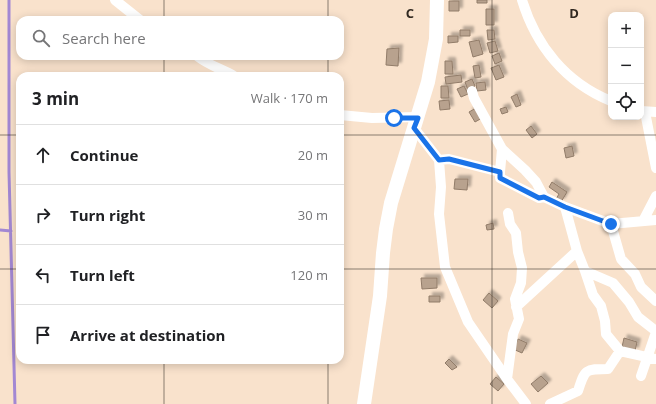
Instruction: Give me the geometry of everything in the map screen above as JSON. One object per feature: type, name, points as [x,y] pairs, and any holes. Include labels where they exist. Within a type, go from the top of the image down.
[{"type":"main road","points":[[364,404],[380,296],[386,229],[391,203],[416,123],[433,60],[436,39],[437,0]]},
{"type":"street","points":[[115,0],[135,16]]},
{"type":"street","points":[[522,0],[539,39],[554,61],[563,71],[584,87],[608,99]]},
{"type":"street","points":[[202,60],[227,72]]},
{"type":"street","points":[[472,91],[474,98],[502,149],[536,182],[544,197]]},
{"type":"street","points":[[644,111],[656,112]]},
{"type":"street","points":[[344,115],[416,123],[439,160],[441,187],[439,214],[445,267],[468,322],[506,379],[526,404]]},
{"type":"street","points":[[644,115],[656,168]]},
{"type":"street","points":[[502,149],[500,178],[539,198],[544,197],[565,207],[611,224],[656,220]]},
{"type":"street","points":[[439,160],[449,159],[500,172]]},
{"type":"street","points":[[643,221],[656,196]]},
{"type":"street","points":[[565,207],[577,251],[586,271],[593,295],[600,306],[605,320],[606,334],[620,351],[652,358]]},
{"type":"street","points":[[506,379],[513,334],[519,319],[515,299],[521,283],[522,268],[518,252],[516,233],[510,224],[508,214]]},
{"type":"street","points":[[611,224],[621,259],[635,274],[641,287],[656,301]]},
{"type":"street","points":[[516,307],[577,251]]},
{"type":"street","points":[[586,271],[613,283],[629,302],[638,317],[656,333],[652,358],[641,376]]},
{"type":"street","points":[[550,404],[578,391],[583,374],[590,369],[608,369],[620,351]]},
{"type":"building","points":[[477,0],[487,0],[487,3],[477,3]]},
{"type":"building","points":[[449,1],[459,1],[459,11],[449,11]]},
{"type":"building","points":[[486,9],[494,9],[494,25],[486,25]]},
{"type":"building","points":[[460,30],[470,30],[470,36],[460,36]]},
{"type":"building","points":[[487,30],[494,30],[495,39],[488,40]]},
{"type":"building","points":[[448,36],[458,36],[458,42],[448,43]]},
{"type":"building","points":[[479,40],[483,54],[473,57],[469,42]]},
{"type":"building","points":[[495,41],[498,51],[490,53],[487,43]]},
{"type":"building","points":[[399,48],[398,66],[386,65],[387,49]]},
{"type":"building","points":[[499,53],[502,61],[495,64],[492,56]]},
{"type":"building","points":[[445,61],[452,61],[453,74],[445,74]]},
{"type":"building","points":[[479,65],[481,77],[475,78],[473,66]]},
{"type":"building","points":[[499,65],[504,77],[496,80],[491,68]]},
{"type":"building","points":[[461,75],[462,82],[446,84],[445,77]]},
{"type":"building","points":[[472,79],[475,86],[468,90],[465,82]]},
{"type":"building","points":[[485,82],[486,90],[477,91],[476,83]]},
{"type":"building","points":[[441,86],[448,86],[449,98],[441,98]]},
{"type":"building","points":[[464,86],[468,94],[461,97],[457,89]]},
{"type":"building","points":[[517,94],[521,105],[516,107],[511,97]]},
{"type":"building","points":[[449,100],[450,109],[440,110],[439,101]]},
{"type":"building","points":[[506,107],[508,112],[502,114],[500,109]]},
{"type":"building","points":[[476,108],[482,118],[475,122],[469,112]]},
{"type":"building","points":[[531,126],[537,134],[532,138],[526,130]]},
{"type":"building","points":[[572,146],[574,156],[566,158],[564,148]]},
{"type":"building","points":[[455,179],[468,179],[467,190],[454,189]]},
{"type":"building","points":[[552,182],[567,192],[561,202],[556,199],[559,194],[549,187]]},
{"type":"building","points":[[493,223],[494,229],[487,230],[486,225]]},
{"type":"building","points":[[421,278],[437,278],[437,288],[422,289]]},
{"type":"building","points":[[489,293],[498,301],[492,308],[483,300]]},
{"type":"building","points":[[429,296],[440,296],[440,302],[429,302]]},
{"type":"building","points":[[624,338],[637,342],[635,351],[622,347]]},
{"type":"building","points":[[518,339],[527,343],[522,353],[513,349]]},
{"type":"building","points":[[449,359],[457,367],[452,370],[445,363]]},
{"type":"building","points":[[541,376],[548,383],[538,392],[531,384]]},
{"type":"building","points":[[496,377],[504,384],[498,391],[490,384]]},
{"type":"waterway","points":[[9,0],[9,172],[15,404]]},
{"type":"waterway","points":[[0,230],[11,231]]},
{"type":"route","points":[[394,118],[418,118],[414,128],[439,160],[449,159],[500,172],[500,178],[539,198],[544,197],[555,203],[611,224]]}]
